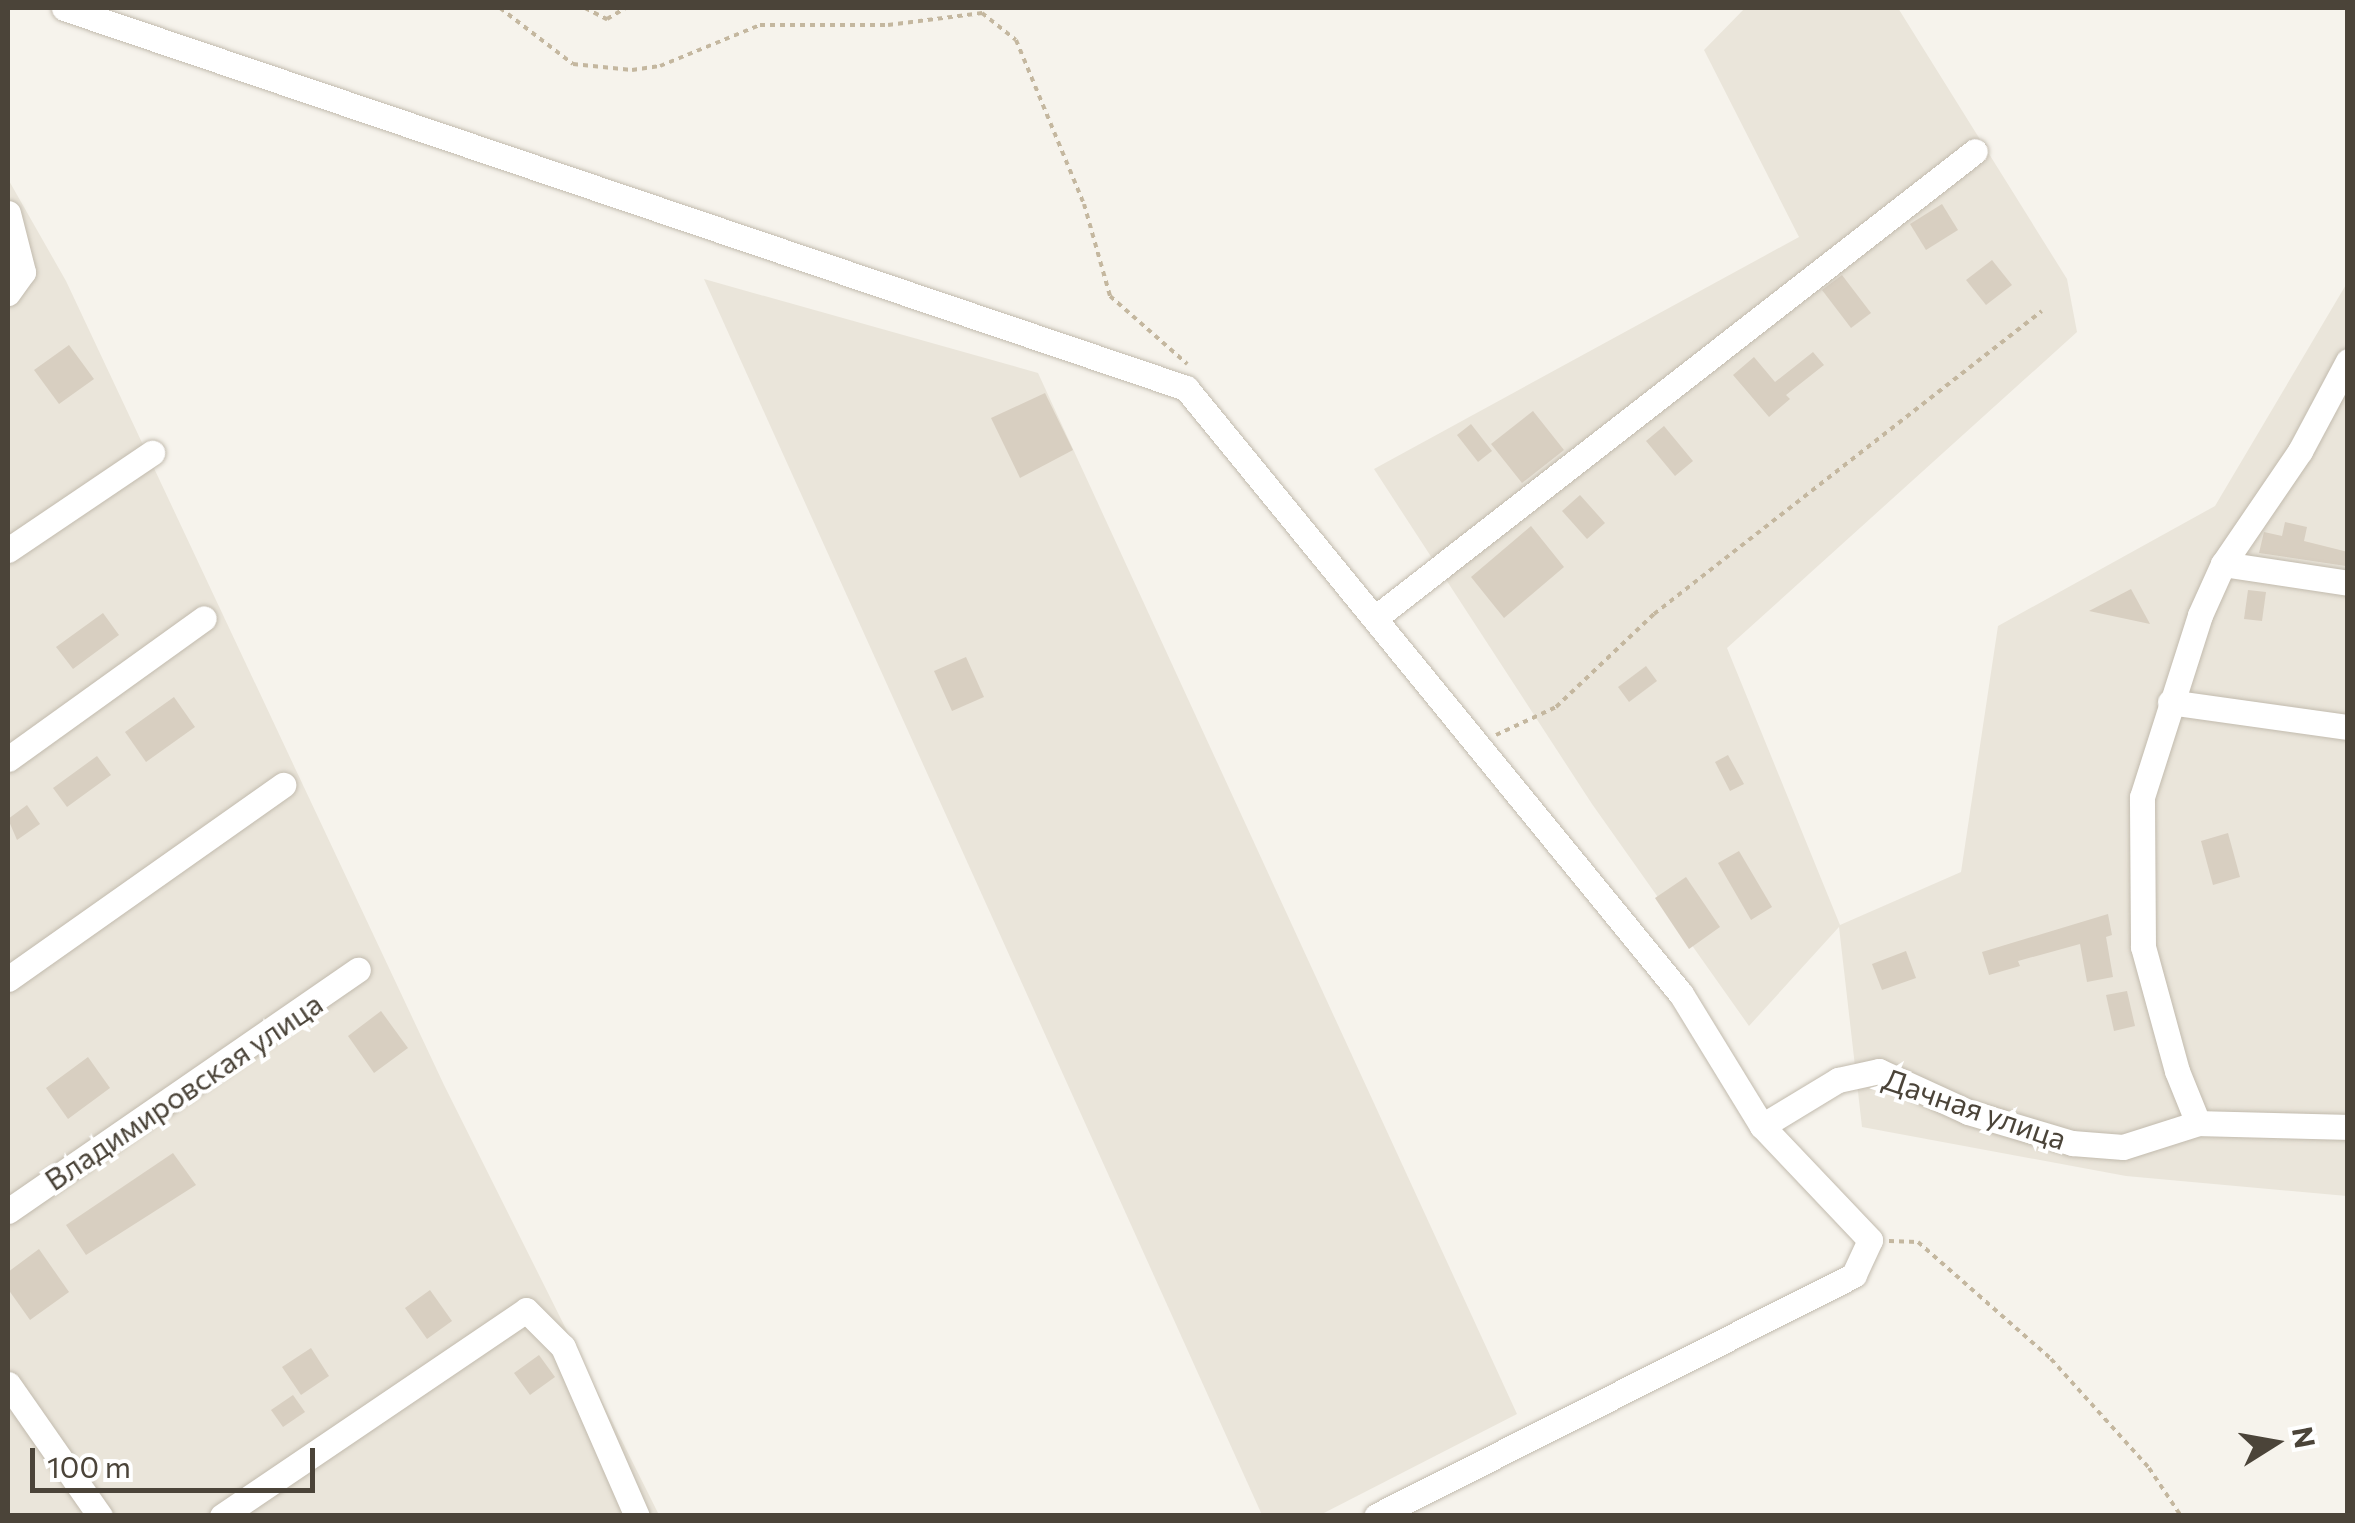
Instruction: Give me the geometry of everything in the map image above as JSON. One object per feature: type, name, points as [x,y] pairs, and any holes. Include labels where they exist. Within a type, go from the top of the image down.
[{"type":"street","points":[[64,8],[1186,388],[1681,994],[1762,1126],[1870,1240],[1854,1274],[1376,1516]]},
{"type":"street","points":[[1375,618],[1975,151]]},
{"type":"street","points":[[8,213],[23,272],[8,293]]},
{"type":"street","points":[[2198,1123],[2177,1071],[2143,947],[2142,796],[2170,702],[2223,564],[2300,451],[2348,361]]},
{"type":"street","points":[[8,550],[152,453]]},
{"type":"street","points":[[2223,564],[2348,584]]},
{"type":"street","points":[[8,759],[204,618]]},
{"type":"street","points":[[2170,702],[2348,727]]},
{"type":"street","points":[[8,979],[283,785]]},
{"type":"street","name":"Владимировская улица","points":[[8,1211],[358,970]]},
{"type":"street","name":"Дачная улица","points":[[1762,1126],[1838,1080],[1879,1071],[1968,1112],[2072,1143],[2123,1147],[2198,1123],[2348,1127]]},
{"type":"street","points":[[222,1516],[526,1310],[562,1347],[637,1516]]},
{"type":"street","points":[[8,1384],[100,1516]]},
{"type":"path","points":[[500,8],[572,64],[632,70],[660,66],[760,26],[888,25],[982,13],[1016,40],[1084,204],[1110,296],[1188,365],[1186,388]]},
{"type":"path","points":[[585,8],[607,19],[626,8]]},
{"type":"path","points":[[1478,744],[1556,707],[1654,614],[2042,311]]},
{"type":"path","points":[[1870,1240],[1918,1242],[1976,1288],[2051,1358],[2149,1468],[2181,1516]]},
{"type":"shaded area","points":[[1745,8],[1898,8],[2067,279],[2077,332],[1727,648],[1840,925],[1961,872],[1998,626],[2215,506],[2347,283],[2347,1196],[2126,1176],[1862,1127],[1839,927],[1749,1026],[1592,804],[1374,469],[1799,237],[1704,50]]},
{"type":"shaded area","points":[[8,179],[66,281],[444,1085],[659,1515],[8,1515]]},
{"type":"shaded area","points":[[704,279],[1038,373],[1517,1414],[1320,1515],[1262,1515]]},
{"type":"building","points":[[1942,204],[1958,230],[1926,250],[1910,224]]},
{"type":"building","points":[[1992,260],[2012,285],[1986,305],[1966,280]]},
{"type":"building","points":[[1842,275],[1871,313],[1851,328],[1822,290]]},
{"type":"building","points":[[69,345],[94,379],[59,404],[34,370]]},
{"type":"building","points":[[1813,352],[1824,365],[1786,395],[1790,399],[1769,417],[1733,375],[1754,357],[1775,382]]},
{"type":"building","points":[[1045,393],[1073,450],[1020,478],[991,418]]},
{"type":"building","points":[[1533,411],[1564,450],[1522,483],[1491,444]]},
{"type":"building","points":[[1471,424],[1492,451],[1478,462],[1457,435]]},
{"type":"building","points":[[1664,426],[1693,461],[1675,476],[1646,441]]},
{"type":"building","points":[[1580,495],[1605,523],[1587,539],[1562,511]]},
{"type":"building","points":[[2285,522],[2307,527],[2304,541],[2348,552],[2346,566],[2259,553],[2264,532],[2282,536]]},
{"type":"building","points":[[1531,526],[1564,567],[1504,618],[1471,577]]},
{"type":"building","points":[[2131,589],[2150,624],[2089,611]]},
{"type":"building","points":[[2248,590],[2266,592],[2262,621],[2244,619]]},
{"type":"building","points":[[103,613],[119,635],[73,669],[56,647]]},
{"type":"building","points":[[966,657],[984,697],[952,711],[934,671]]},
{"type":"building","points":[[1646,666],[1657,681],[1629,702],[1618,687]]},
{"type":"building","points":[[174,697],[195,727],[146,762],[125,732]]},
{"type":"building","points":[[1728,755],[1744,784],[1730,791],[1715,762]]},
{"type":"building","points":[[97,756],[111,775],[67,807],[53,788]]},
{"type":"building","points":[[27,805],[40,824],[17,840],[8,819]]},
{"type":"building","points":[[2228,833],[2240,877],[2213,885],[2201,841]]},
{"type":"building","points":[[1739,851],[1772,907],[1751,920],[1718,863]]},
{"type":"building","points":[[1686,877],[1720,927],[1689,949],[1655,898]]},
{"type":"building","points":[[2108,914],[2112,935],[2106,937],[2113,977],[2087,982],[2080,944],[2018,961],[2020,966],[1989,975],[1982,952]]},
{"type":"building","points":[[1906,951],[1916,978],[1882,990],[1872,964]]},
{"type":"building","points":[[2127,991],[2135,1026],[2114,1031],[2106,995]]},
{"type":"building","points":[[381,1011],[408,1048],[374,1073],[348,1036]]},
{"type":"building","points":[[88,1057],[110,1088],[68,1119],[46,1088]]},
{"type":"building","points":[[173,1153],[196,1185],[86,1255],[66,1225]]},
{"type":"building","points":[[39,1249],[69,1292],[30,1320],[8,1289],[8,1272]]},
{"type":"building","points":[[430,1290],[452,1321],[427,1339],[405,1308]]},
{"type":"building","points":[[311,1348],[329,1376],[301,1395],[282,1367]]},
{"type":"building","points":[[539,1355],[555,1377],[530,1395],[514,1373]]},
{"type":"building","points":[[293,1395],[305,1412],[283,1427],[271,1410]]}]
